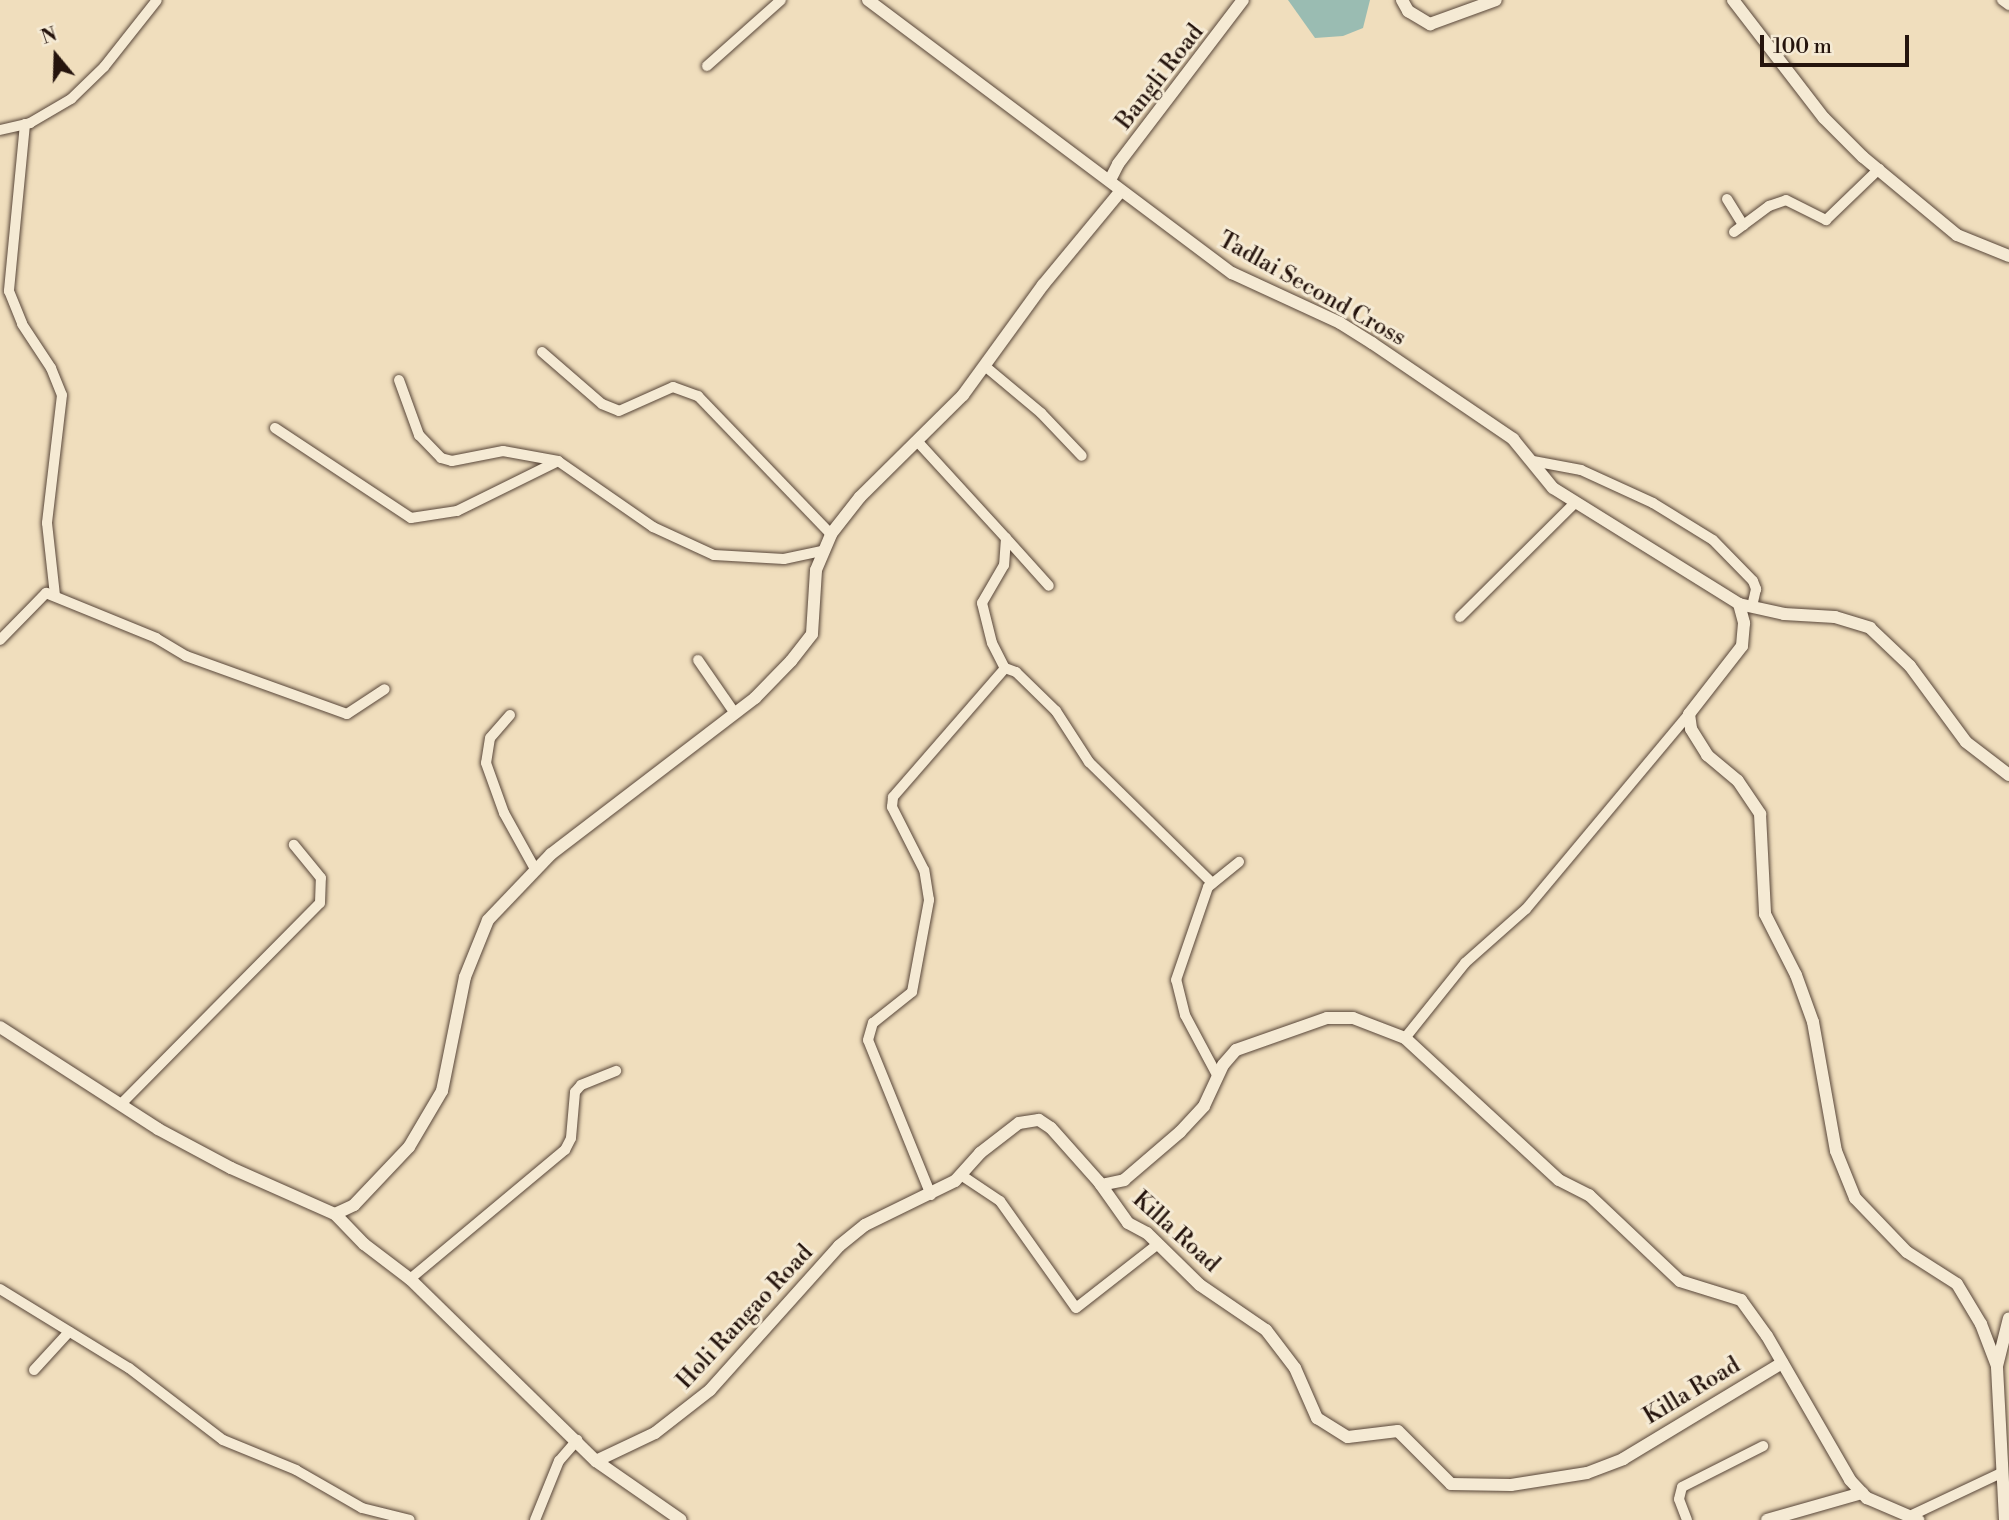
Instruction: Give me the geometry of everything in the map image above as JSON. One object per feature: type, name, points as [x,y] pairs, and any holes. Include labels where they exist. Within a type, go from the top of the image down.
[{"type":"street","points":[[0,130],[25,124],[71,99],[104,67],[157,0]]},
{"type":"street","points":[[707,66],[781,0]]},
{"type":"street","name":"Tadlai Second Cross","points":[[868,0],[1110,180],[1120,192],[1232,273],[1340,323],[1513,439],[1553,488],[1746,605],[1835,617],[1870,628],[1910,666],[1966,742],[2009,775]]},
{"type":"street","name":"Bangli Road","points":[[1110,180],[1118,164],[1198,57],[1230,24],[1243,0]]},
{"type":"street","points":[[1402,0],[1408,11],[1430,24],[1496,0]]},
{"type":"street","points":[[1733,0],[1824,118],[1957,235],[2009,256]]},
{"type":"street","points":[[2002,0],[2009,5]]},
{"type":"street","points":[[25,124],[9,291],[22,324],[62,395],[47,523],[55,596]]},
{"type":"street","points":[[1734,232],[1786,200],[1826,220],[1879,169]]},
{"type":"street","points":[[335,1214],[370,1193],[409,1147],[442,1091],[465,977],[488,919],[535,869],[764,689],[812,634],[816,570],[831,534],[860,498],[986,367],[1043,285],[1120,192]]},
{"type":"street","points":[[1727,199],[1743,225]]},
{"type":"street","points":[[542,352],[602,404],[619,411],[673,387],[698,396],[831,534]]},
{"type":"street","points":[[986,367],[1082,456]]},
{"type":"street","points":[[400,380],[419,435],[441,458],[452,461],[503,452],[528,453],[558,461],[653,527],[714,555],[784,559],[823,551]]},
{"type":"street","points":[[275,428],[411,518],[457,511],[558,461]]},
{"type":"street","points":[[917,441],[1049,586]]},
{"type":"street","points":[[1405,1038],[1465,963],[1526,909],[1689,714],[1742,646],[1746,605],[1756,589],[1753,581],[1713,540],[1653,503],[1581,470],[1533,461]]},
{"type":"street","points":[[1460,617],[1576,502]]},
{"type":"street","points":[[1006,538],[1004,565],[982,603],[992,643],[1005,668],[1016,672],[1056,711],[1089,762],[1212,883]]},
{"type":"street","points":[[0,640],[46,593],[156,638],[186,656],[347,714],[385,689]]},
{"type":"street","points":[[698,660],[734,712]]},
{"type":"street","points":[[931,1195],[868,1040],[873,1023],[912,992],[929,900],[924,870],[892,807],[893,797],[1005,668]]},
{"type":"street","points":[[1689,714],[1697,743],[1738,780],[1760,814],[1765,914],[1796,975],[1813,1022],[1836,1151],[1855,1198],[1907,1252],[1957,1284],[1981,1324],[1997,1366]]},
{"type":"street","points":[[510,715],[490,738],[486,763],[504,813],[535,869]]},
{"type":"street","points":[[122,1103],[320,903],[321,878],[294,845]]},
{"type":"street","points":[[1217,1075],[1185,1015],[1176,980],[1212,883],[1239,862]]},
{"type":"street","name":"Killa Road","points":[[1782,1363],[1700,1408],[1623,1459],[1587,1473],[1563,1480],[1460,1487],[1432,1470],[1398,1431],[1387,1429],[1364,1438],[1334,1433],[1317,1418],[1295,1368],[1266,1331],[1200,1285],[1158,1244],[1128,1223],[1101,1185],[1124,1180],[1180,1132],[1204,1106],[1217,1075],[1236,1050],[1327,1018],[1353,1018],[1405,1038],[1559,1180],[1589,1195],[1680,1281],[1741,1300],[1782,1363],[1836,1458],[1862,1493],[1914,1518]]},
{"type":"street","points":[[0,1027],[159,1129],[207,1155],[335,1214],[364,1244],[410,1279],[466,1337],[596,1461],[681,1520]]},
{"type":"street","points":[[410,1279],[565,1150],[571,1138],[575,1092],[581,1085],[616,1071]]},
{"type":"street","name":"Holi Rangao Road","points":[[596,1461],[655,1433],[710,1390],[839,1246],[865,1225],[931,1195],[961,1175],[980,1153],[1019,1123],[1039,1120],[1051,1128],[1101,1185]]},
{"type":"street","points":[[961,1175],[1000,1201],[1076,1308],[1158,1244]]},
{"type":"street","points":[[0,1289],[129,1368],[223,1440],[296,1471],[362,1508],[410,1520]]},
{"type":"street","points":[[2005,1520],[1997,1366],[2009,1318]]},
{"type":"street","points":[[34,1370],[69,1332]]},
{"type":"street","points":[[535,1520],[559,1461],[577,1440]]},
{"type":"street","points":[[1687,1520],[1679,1499],[1682,1487],[1763,1446]]},
{"type":"street","points":[[1914,1518],[2001,1473]]},
{"type":"street","points":[[1767,1520],[1862,1493]]},
{"type":"water","points":[[1288,0],[1370,0],[1363,28],[1343,36],[1315,38]]}]
